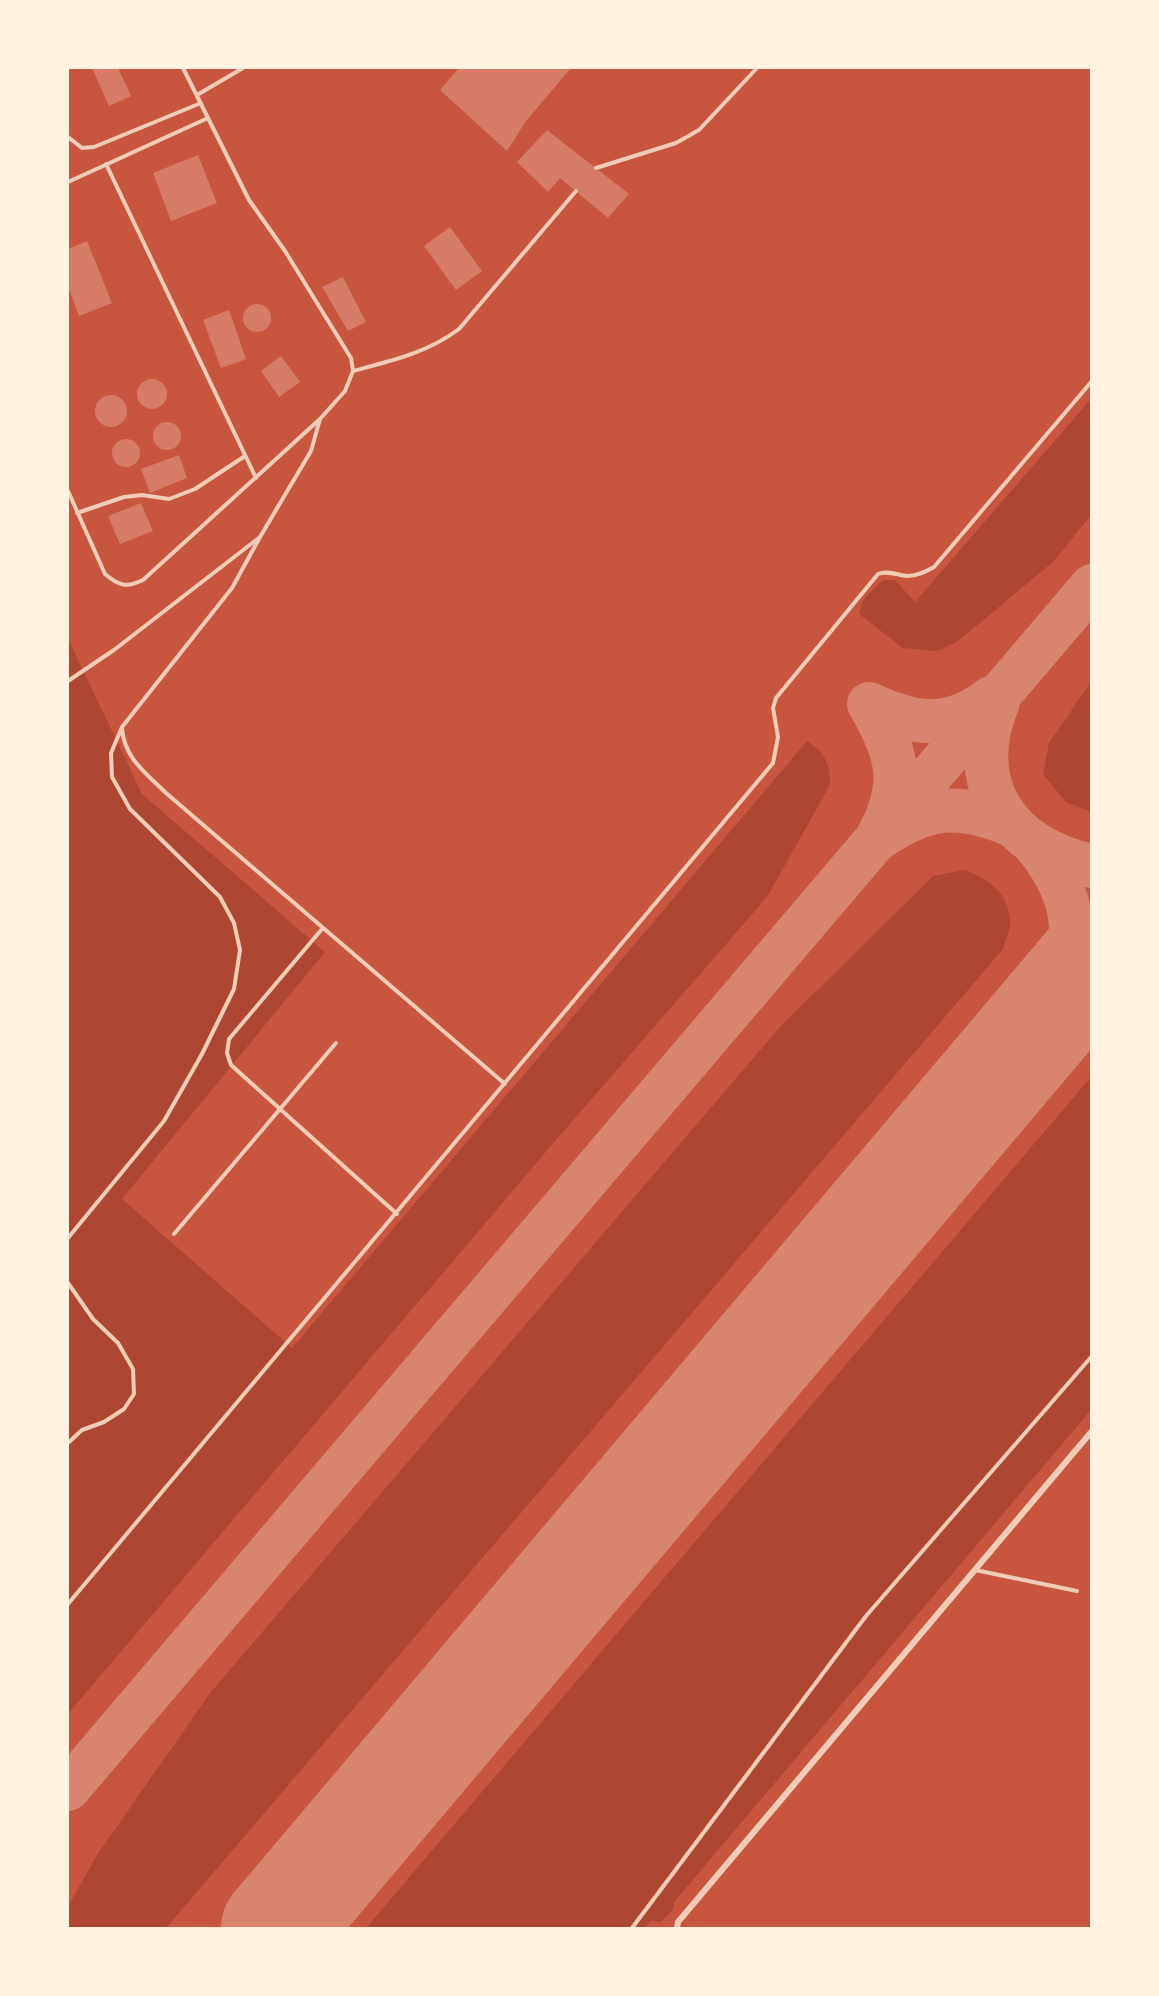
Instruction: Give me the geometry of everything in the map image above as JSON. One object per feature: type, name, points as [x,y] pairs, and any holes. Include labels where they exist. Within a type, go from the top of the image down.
[{"type":"street","points":[[676,1929],[678,1922],[1092,1431]]},
{"type":"lane","points":[[68,491],[105,574],[116,584],[129,586],[143,580],[320,418],[345,391],[353,371],[351,358],[285,251],[249,200],[183,68]]},
{"type":"lane","points":[[197,95],[243,68]]},
{"type":"lane","points":[[596,168],[676,143],[699,130],[757,68]]},
{"type":"lane","points":[[68,137],[82,148],[93,147],[201,103]]},
{"type":"lane","points":[[68,182],[208,118]]},
{"type":"lane","points":[[106,164],[256,478]]},
{"type":"lane","points":[[353,371],[416,354],[440,344],[459,329],[576,191]]},
{"type":"lane","points":[[68,1604],[773,763],[778,737],[773,708],[776,698],[878,574],[883,572],[914,575],[934,567],[1092,381]]},
{"type":"lane","points":[[68,1238],[164,1121],[202,1054],[234,989],[240,950],[234,923],[220,897],[130,809],[112,777],[111,753],[122,727],[232,588],[311,451],[320,418]]},
{"type":"lane","points":[[77,513],[124,497],[142,495],[169,499],[195,489],[245,456]]},
{"type":"lane","points":[[68,681],[123,643],[260,537]]},
{"type":"lane","points":[[122,727],[123,743],[129,756],[140,768],[322,929],[506,1084]]},
{"type":"lane","points":[[322,929],[229,1040],[227,1053],[231,1065],[397,1214]]},
{"type":"lane","points":[[174,1234],[336,1043]]},
{"type":"lane","points":[[68,1282],[93,1320],[118,1342],[133,1369],[134,1394],[124,1409],[104,1422],[82,1430],[68,1443]]},
{"type":"lane","points":[[632,1929],[866,1616],[1092,1356]]},
{"type":"lane","points":[[975,1570],[1077,1591]]},
{"type":"shaded area","points":[[1091,399],[1091,515],[1054,561],[957,642],[937,651],[903,648],[859,614],[863,600],[883,580],[895,580],[915,602]]},
{"type":"shaded area","points":[[68,639],[142,794],[325,952],[122,1199],[292,1348],[807,741],[819,750],[826,760],[830,785],[767,897],[556,1140],[68,1714]]},
{"type":"shaded area","points":[[1091,682],[1091,812],[1066,802],[1043,774],[1049,743]]},
{"type":"shaded area","points":[[965,870],[996,888],[1006,902],[1010,924],[1003,949],[166,1928],[68,1928],[68,1906],[99,1852],[211,1692],[780,1027],[933,876]]},
{"type":"shaded area","points":[[1091,1077],[1091,1410],[674,1902],[673,1909],[660,1923],[652,1920],[644,1928],[366,1928]]},
{"type":"building","points":[[92,68],[118,68],[131,96],[109,106]]},
{"type":"building","points":[[459,68],[571,68],[526,121],[507,151],[440,90]]},
{"type":"building","points":[[547,130],[629,194],[608,218],[560,178],[548,192],[517,162]]},
{"type":"building","points":[[198,155],[217,203],[171,221],[153,173]]},
{"type":"building","points":[[450,227],[482,271],[456,290],[424,246]]},
{"type":"building","points":[[87,241],[112,303],[79,316],[68,286],[68,249]]},
{"type":"building","points":[[343,277],[366,322],[348,331],[322,287]]},
{"type":"building","points":[[257,304],[267,308],[271,318],[267,328],[257,332],[247,328],[243,318],[247,308]]},
{"type":"building","points":[[229,310],[246,359],[221,368],[203,320]]},
{"type":"building","points":[[281,356],[300,382],[279,397],[261,371]]},
{"type":"building","points":[[152,379],[158,380],[166,388],[166,400],[158,408],[152,409],[146,408],[138,400],[137,394],[138,388],[146,380]]},
{"type":"building","points":[[111,395],[122,400],[127,411],[122,422],[111,427],[100,422],[95,411],[100,400]]},
{"type":"building","points":[[167,422],[177,426],[181,436],[177,446],[167,450],[157,446],[153,436],[157,426]]},
{"type":"building","points":[[126,439],[136,443],[140,453],[136,463],[126,467],[116,463],[112,453],[116,443]]},
{"type":"building","points":[[179,455],[187,478],[150,493],[141,469]]},
{"type":"building","points":[[141,503],[153,531],[120,544],[108,516]]},
{"type":"taxiway","points":[[68,1789],[1092,586]]},
{"type":"taxiway","points":[[991,698],[960,716],[931,721],[902,717],[869,704],[887,740],[893,756],[895,772],[892,805],[875,841],[910,820],[942,811],[975,813],[1014,826]]},
{"type":"taxiway","points":[[998,702],[989,732],[986,760],[990,786],[1000,808],[1016,828],[1037,844],[1062,857],[1092,866]]},
{"type":"taxiway","points":[[1036,846],[1050,865],[1067,901],[1071,935],[1063,997]]},
{"type":"runway","points":[[276,1928],[1092,963]]}]
